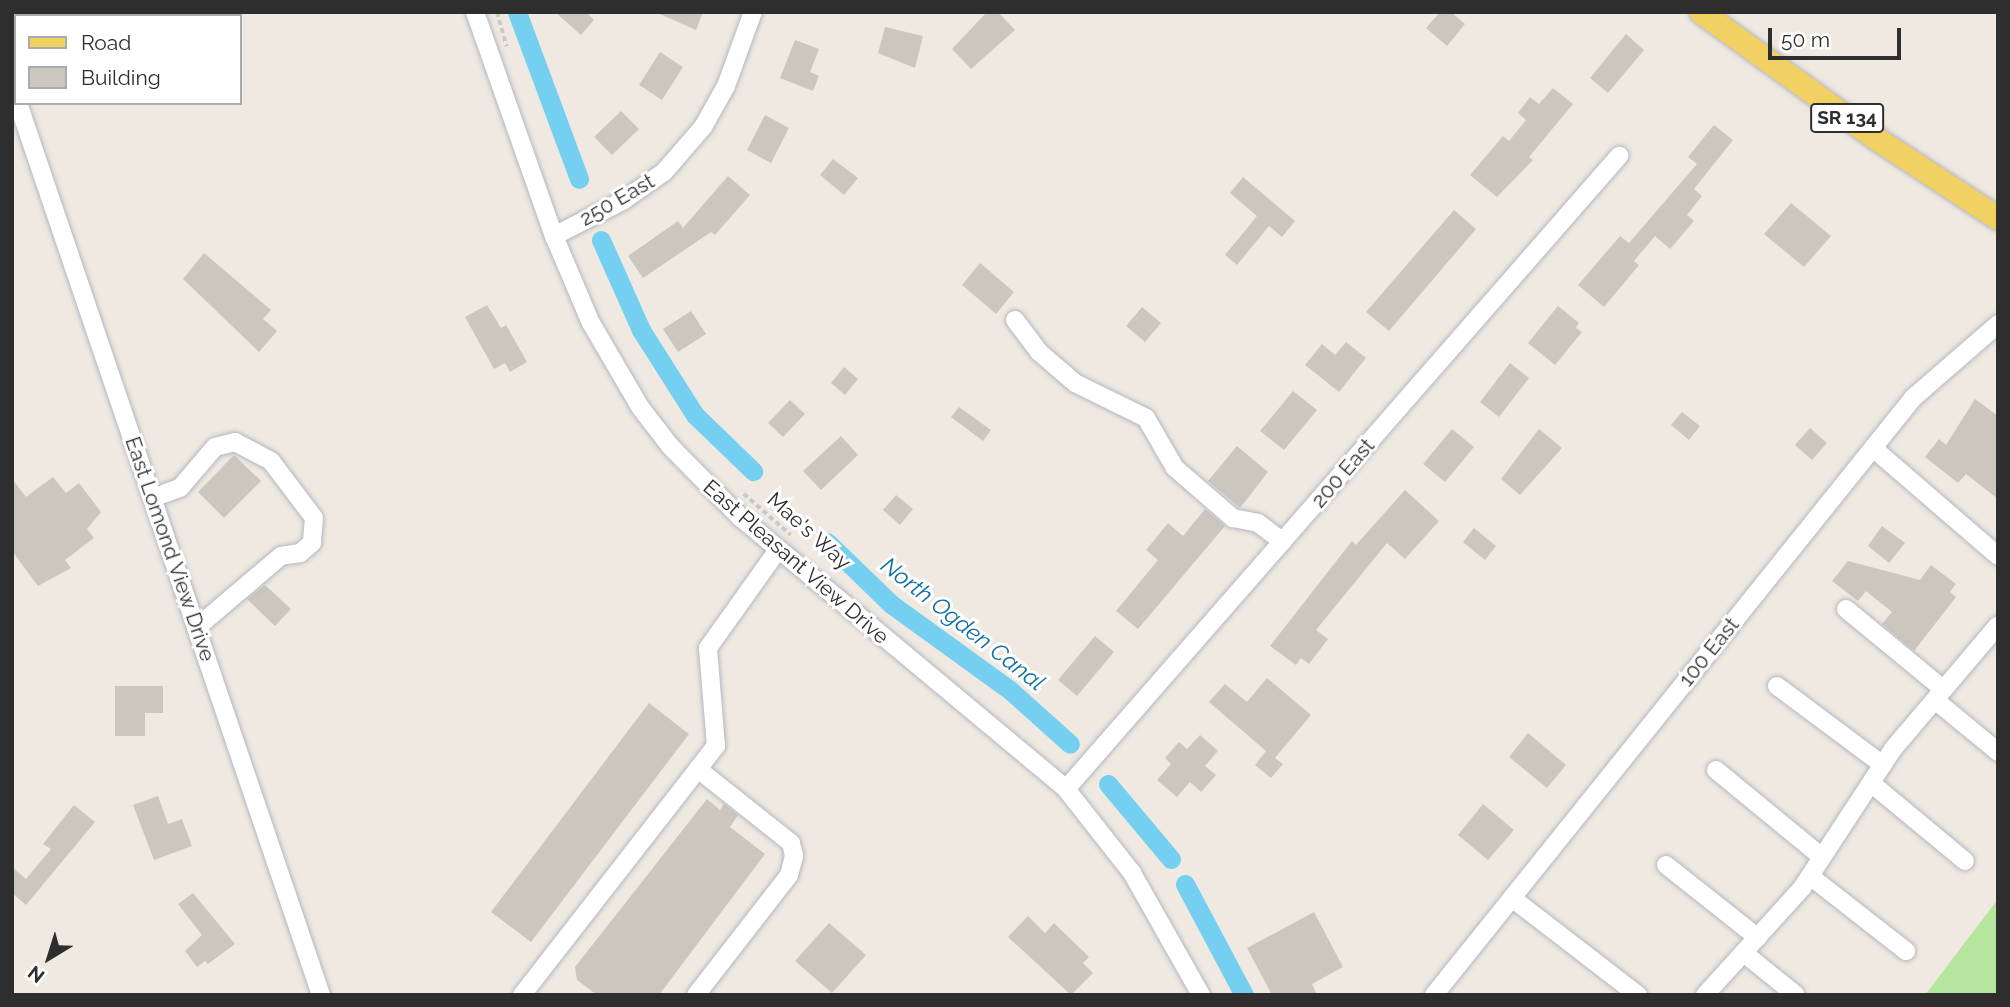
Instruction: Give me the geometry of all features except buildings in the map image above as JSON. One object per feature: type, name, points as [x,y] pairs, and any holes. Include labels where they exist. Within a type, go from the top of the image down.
[{"type":"main road","name":"SR 134","points":[[1701,12],[1874,138],[1998,218]]},
{"type":"street","name":"East Pleasant View Drive","points":[[475,12],[554,236],[591,323],[640,407],[701,480],[778,550],[1066,789],[1132,873],[1166,927],[1201,995]]},
{"type":"street","name":"250 East","points":[[554,236],[624,200],[664,172],[703,127],[726,86],[753,12]]},
{"type":"street","name":"East Lomond View Drive","points":[[19,105],[321,995]]},
{"type":"street","name":"200 East","points":[[1066,789],[1619,156]]},
{"type":"street","points":[[1016,320],[1038,352],[1085,390],[1146,418],[1175,468],[1233,518],[1258,523],[1283,542]]},
{"type":"street","name":"100 East","points":[[1434,995],[1913,398],[1998,324]]},
{"type":"street","points":[[152,498],[180,488],[215,446],[235,442],[271,461],[292,483],[314,518],[315,536],[307,547],[281,556],[196,628]]},
{"type":"street","points":[[1873,447],[1998,556]]},
{"type":"street","points":[[532,991],[716,746],[708,648],[778,550]]},
{"type":"street","points":[[1846,609],[1998,752]]},
{"type":"street","points":[[1705,995],[1745,954],[1810,876],[1883,765],[1998,625]]},
{"type":"street","points":[[1777,686],[1883,765]]},
{"type":"street","points":[[696,995],[789,875],[794,856],[791,842],[698,769]]},
{"type":"street","points":[[1716,770],[1822,857]]},
{"type":"street","points":[[1871,783],[1965,861]]},
{"type":"street","points":[[1666,865],[1758,938]]},
{"type":"street","points":[[1810,876],[1906,951]]},
{"type":"street","points":[[1512,898],[1638,995]]},
{"type":"street","points":[[1745,954],[1796,995]]},
{"type":"path","points":[[497,12],[508,50]]},
{"type":"path","name":"Mae's Way","points":[[735,487],[799,543]]},
{"type":"green space","points":[[1998,899],[1998,995],[1925,995]]},
{"type":"waterway","name":"North Ogden Canal","points":[[517,12],[579,179]]},
{"type":"waterway","name":"North Ogden Canal","points":[[601,240],[641,330],[695,415],[753,471]]},
{"type":"waterway","name":"North Ogden Canal","points":[[827,542],[891,604],[1011,691],[1070,744]]},
{"type":"waterway","name":"North Ogden Canal","points":[[1108,784],[1171,859]]},
{"type":"waterway","name":"North Ogden Canal","points":[[1185,884],[1244,995]]}]
